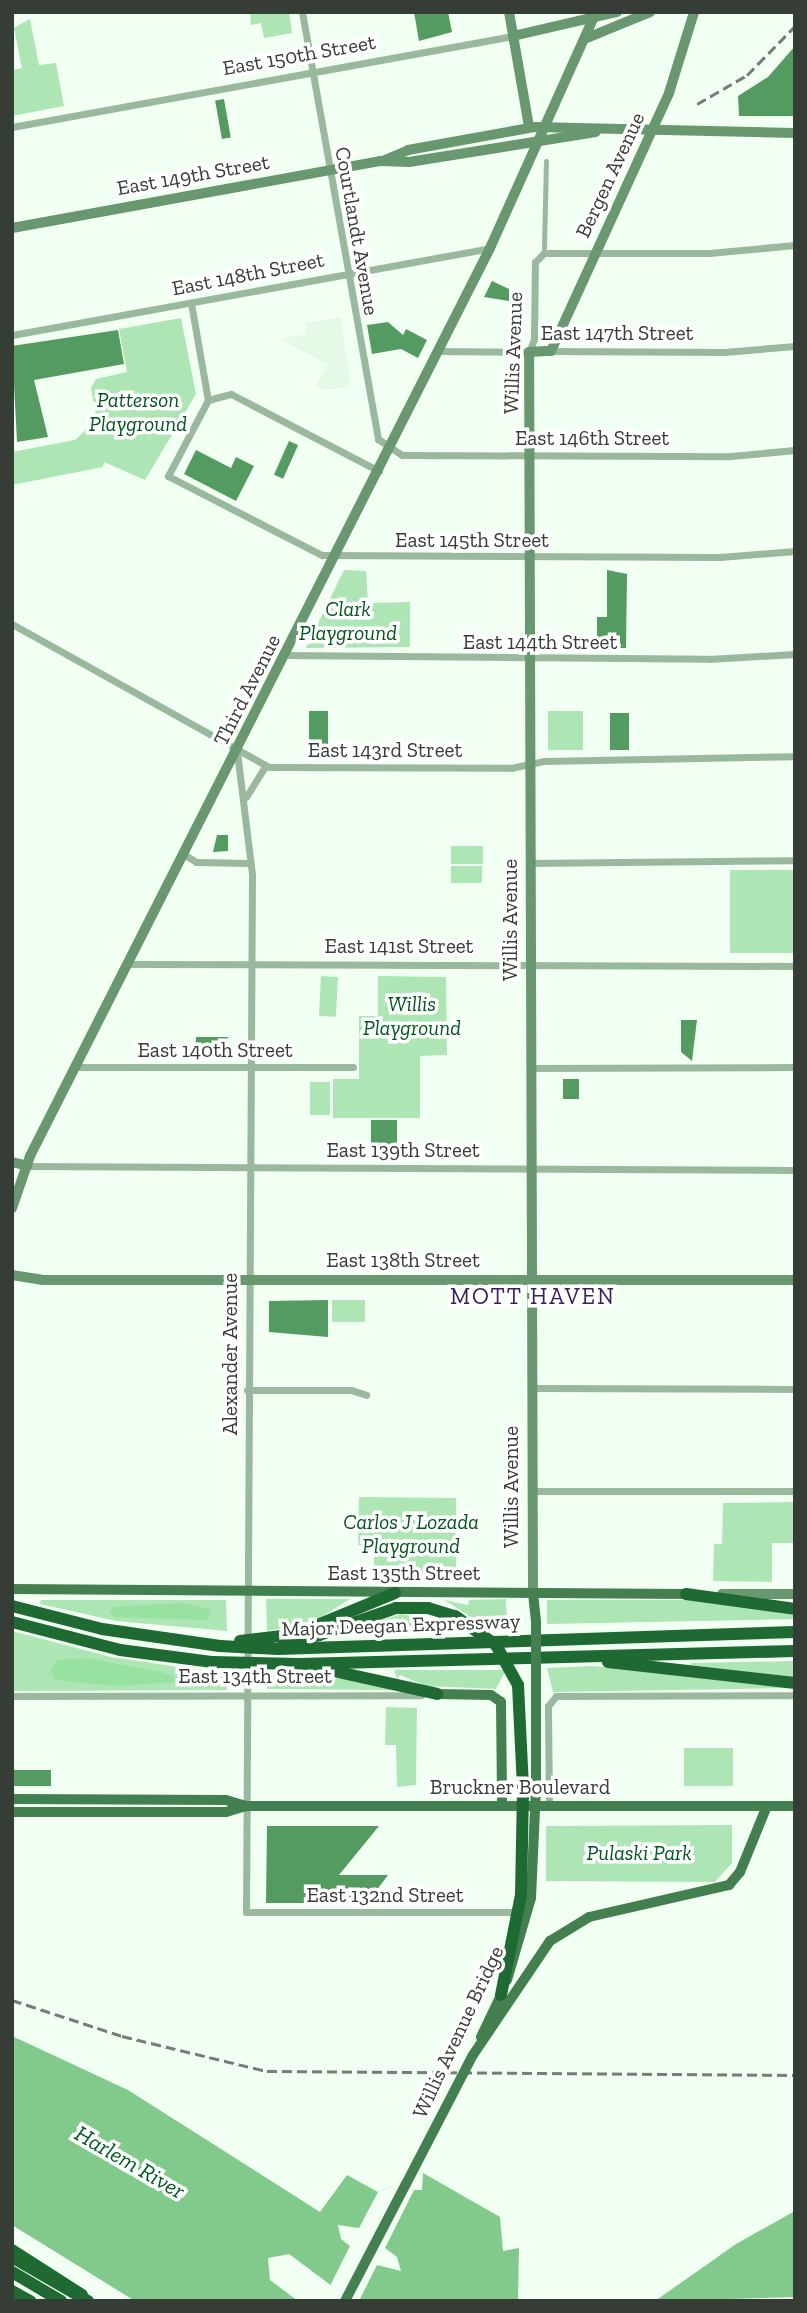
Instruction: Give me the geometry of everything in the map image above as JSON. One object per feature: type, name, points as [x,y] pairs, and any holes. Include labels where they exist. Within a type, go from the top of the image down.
[{"type":"highway","points":[[278,1642],[395,1593]]},
{"type":"highway","points":[[686,1594],[795,1609]]},
{"type":"highway","name":"Major Deegan Expressway","points":[[12,1606],[44,1615],[197,1643],[220,1644],[795,1632]]},
{"type":"highway","points":[[220,1644],[240,1641],[278,1642],[319,1635],[396,1608],[428,1608],[455,1616],[496,1645],[518,1685],[529,1786],[521,1895],[500,1995]]},
{"type":"highway","name":"Major Deegan Expressway","points":[[12,1622],[120,1650],[213,1662],[299,1664],[795,1651]]},
{"type":"highway","points":[[562,1657],[795,1683]]},
{"type":"highway","points":[[299,1664],[437,1695]]},
{"type":"highway","points":[[12,2250],[69,2282],[87,2301]]},
{"type":"highway","points":[[12,2257],[87,2301]]},
{"type":"highway","points":[[12,2272],[61,2301]]},
{"type":"highway","points":[[12,2291],[30,2301]]},
{"type":"main road","points":[[509,12],[529,127]]},
{"type":"main road","name":"East 150th Street","points":[[513,36],[617,12]]},
{"type":"main road","points":[[587,38],[650,12]]},
{"type":"main road","name":"Bergen Avenue","points":[[551,351],[652,133],[694,12]]},
{"type":"main road","points":[[547,126],[595,17]]},
{"type":"main road","name":"East 149th Street","points":[[381,161],[408,150],[529,127],[547,126],[596,132],[795,133]]},
{"type":"main road","name":"Third Avenue","points":[[12,1208],[28,1166],[391,448],[547,126]]},
{"type":"main road","name":"East 149th Street","points":[[12,228],[381,161],[410,162],[541,138],[596,132]]},
{"type":"main road","name":"East 147th Street","points":[[529,352],[551,351]]},
{"type":"main road","name":"Willis Avenue","points":[[529,352],[530,1492],[533,1593]]},
{"type":"main road","name":"East 139th Street","points":[[12,1162],[28,1166]]},
{"type":"main road","name":"East 138th Street","points":[[12,1275],[247,1279],[795,1280]]},
{"type":"main road","name":"East 135th Street","points":[[12,1589],[795,1594]]},
{"type":"main road","points":[[529,1786],[536,1670],[533,1593]]},
{"type":"main road","name":"East 134th Street","points":[[437,1695],[497,1698],[502,1707],[502,1806]]},
{"type":"main road","name":"Bruckner Boulevard","points":[[12,1799],[226,1800],[246,1805],[795,1806]]},
{"type":"main road","name":"Bruckner Boulevard","points":[[12,1812],[226,1812],[246,1805]]},
{"type":"main road","points":[[473,2055],[541,1950],[568,1927],[601,1913],[729,1885],[740,1872],[767,1806]]},
{"type":"main road","name":"Willis Avenue Bridge","points":[[345,2301],[473,2055],[500,1995]]},
{"type":"street","name":"Courtlandt Avenue","points":[[302,12],[374,434],[391,448]]},
{"type":"street","name":"East 150th Street","points":[[12,127],[513,36]]},
{"type":"street","name":"Willis Avenue","points":[[529,352],[534,339],[535,262],[544,250],[546,161]]},
{"type":"street","points":[[544,250],[709,253],[795,245]]},
{"type":"street","name":"East 148th Street","points":[[12,335],[490,248]]},
{"type":"street","points":[[191,303],[208,400],[231,394],[379,471]]},
{"type":"street","name":"East 147th Street","points":[[551,351],[724,352],[795,346]]},
{"type":"street","name":"East 147th Street","points":[[439,351],[529,352]]},
{"type":"street","name":"East 145th Street","points":[[208,400],[168,476],[322,555],[530,557],[795,551]]},
{"type":"street","name":"East 146th Street","points":[[391,448],[402,454],[731,456],[795,450]]},
{"type":"street","name":"East 143rd Street","points":[[12,624],[265,766],[529,764],[795,756]]},
{"type":"street","name":"East 144th Street","points":[[285,655],[529,659],[795,654]]},
{"type":"street","name":"Alexander Avenue","points":[[237,752],[246,797],[251,964],[247,1279],[246,1912]]},
{"type":"street","points":[[246,797],[265,766]]},
{"type":"street","points":[[185,855],[196,862],[249,863]]},
{"type":"street","points":[[529,863],[795,860]]},
{"type":"street","name":"East 141st Street","points":[[130,964],[795,966]]},
{"type":"street","name":"East 140th Street","points":[[77,1067],[354,1067]]},
{"type":"street","points":[[529,1068],[795,1068]]},
{"type":"street","name":"East 139th Street","points":[[28,1166],[248,1170],[795,1170]]},
{"type":"street","points":[[531,1388],[795,1389]]},
{"type":"street","points":[[247,1390],[351,1390],[366,1395]]},
{"type":"street","points":[[530,1492],[795,1491]]},
{"type":"street","name":"East 134th Street","points":[[12,1696],[437,1695]]},
{"type":"street","points":[[549,1805],[548,1706],[554,1698],[795,1695]]},
{"type":"street","name":"East 132nd Street","points":[[246,1912],[523,1912],[527,1806]]},
{"type":"shaded area","points":[[341,317],[351,387],[325,390],[316,386],[327,364],[279,339],[307,334],[306,323]]},
{"type":"shaded area","points":[[183,1603],[211,1610],[208,1620],[114,1617],[110,1612],[113,1607]]},
{"type":"shaded area","points":[[86,1658],[160,1672],[174,1676],[175,1682],[116,1686],[55,1680],[51,1671],[56,1660]]},
{"type":"green space","points":[[250,12],[289,12],[292,33],[264,38],[261,23],[251,25]]},
{"type":"green space","points":[[30,19],[39,65],[56,63],[64,106],[12,116],[12,70],[22,68],[14,28]]},
{"type":"green space","name":"Patterson Playground","points":[[181,318],[196,394],[145,480],[104,462],[103,467],[12,485],[12,452],[75,440],[91,425],[98,428],[91,388],[96,379],[127,372],[119,329]]},
{"type":"green space","name":"Clark Playground","points":[[344,570],[366,571],[368,603],[410,602],[410,647],[306,648]]},
{"type":"green space","points":[[548,711],[583,711],[583,750],[548,750]]},
{"type":"green space","points":[[451,846],[483,846],[483,864],[451,864]]},
{"type":"green space","points":[[451,866],[482,866],[482,883],[451,883]]},
{"type":"green space","points":[[730,870],[795,870],[795,953],[730,953]]},
{"type":"green space","points":[[321,976],[338,977],[336,1017],[319,1016]]},
{"type":"green space","name":"Willis Playground","points":[[378,976],[446,977],[447,1055],[420,1056],[420,1118],[333,1118],[333,1079],[359,1079],[359,1016],[378,1016]]},
{"type":"green space","points":[[310,1082],[330,1082],[330,1115],[310,1115]]},
{"type":"green space","points":[[332,1300],[365,1300],[365,1322],[332,1322]]},
{"type":"green space","name":"Carlos J Lozada Playground","points":[[359,1497],[456,1498],[456,1572],[374,1574],[374,1544],[358,1545]]},
{"type":"green space","points":[[795,1502],[795,1543],[772,1543],[772,1582],[713,1581],[714,1544],[722,1544],[723,1503]]},
{"type":"green space","points":[[266,1599],[350,1599],[312,1623],[267,1631]]},
{"type":"green space","points":[[506,1599],[507,1626],[358,1631],[358,1627],[402,1614],[462,1626],[468,1615],[444,1600],[468,1605],[469,1600]]},
{"type":"green space","points":[[41,1600],[226,1600],[227,1631],[116,1621],[40,1604]]},
{"type":"green space","points":[[547,1600],[719,1600],[795,1613],[795,1619],[547,1624]]},
{"type":"green space","points":[[12,1631],[111,1657],[226,1674],[227,1690],[14,1691]]},
{"type":"green space","points":[[795,1661],[795,1678],[691,1665],[691,1663]]},
{"type":"green space","points":[[592,1666],[791,1688],[553,1692],[547,1668]]},
{"type":"green space","points":[[394,1670],[506,1670],[496,1689],[426,1686],[400,1675],[397,1679]]},
{"type":"green space","points":[[267,1675],[356,1679],[391,1690],[267,1689]]},
{"type":"green space","points":[[386,1707],[417,1708],[416,1785],[397,1787],[396,1745],[385,1745]]},
{"type":"green space","points":[[684,1748],[733,1748],[733,1786],[684,1786]]},
{"type":"green space","name":"Pulaski Park","points":[[732,1825],[732,1863],[715,1882],[546,1881],[546,1826]]},
{"type":"water","name":"Harlem River","points":[[12,2036],[128,2090],[320,2212],[347,2175],[378,2192],[423,2173],[500,2217],[503,2251],[519,2248],[518,2301],[352,2301],[289,2254],[268,2258],[270,2280],[298,2301],[135,2301],[12,2225]]},
{"type":"water","points":[[795,2211],[795,2297],[655,2301],[736,2244]]},
{"type":"pier","points":[[423,2173],[422,2190],[414,2190],[385,2248],[397,2257],[401,2271],[377,2265],[359,2301],[346,2301],[329,2288],[350,2246],[341,2239],[338,2225],[359,2228],[378,2192]]},
{"type":"building","points":[[414,12],[448,12],[452,32],[419,41]]},
{"type":"building","points":[[795,46],[795,116],[739,116],[738,96],[768,77]]},
{"type":"building","points":[[224,99],[231,137],[222,139],[215,101]]},
{"type":"building","points":[[492,281],[509,289],[509,301],[484,297]]},
{"type":"building","points":[[388,322],[403,335],[406,329],[427,340],[418,358],[401,349],[372,354],[367,325]]},
{"type":"building","points":[[118,330],[124,364],[34,380],[48,437],[17,442],[12,346]]},
{"type":"building","points":[[289,441],[298,445],[283,479],[274,475]]},
{"type":"building","points":[[196,450],[231,468],[236,457],[254,466],[236,501],[184,474]]},
{"type":"building","points":[[607,570],[627,574],[626,648],[597,648],[597,617],[607,617]]},
{"type":"building","points":[[309,711],[328,711],[328,750],[309,750]]},
{"type":"building","points":[[610,713],[629,713],[629,750],[610,750]]},
{"type":"building","points":[[217,835],[228,835],[228,851],[213,852]]},
{"type":"building","points":[[681,1020],[697,1020],[692,1061],[681,1052]]},
{"type":"building","points":[[196,1037],[228,1037],[228,1056],[196,1056]]},
{"type":"building","points":[[563,1079],[579,1079],[579,1099],[563,1099]]},
{"type":"building","points":[[371,1120],[397,1120],[397,1158],[371,1158]]},
{"type":"building","points":[[328,1300],[328,1337],[269,1332],[269,1301]]},
{"type":"building","points":[[12,1770],[51,1770],[51,1786],[12,1786]]},
{"type":"building","points":[[267,1826],[379,1826],[339,1875],[388,1875],[367,1903],[266,1903]]},
{"type":"railway","points":[[697,104],[747,75],[795,26]]},
{"type":"railway","points":[[12,2000],[122,2036],[267,2071],[795,2075]]},
{"type":"district","name":"MOTT HAVEN","points":[[533,1296]]}]
